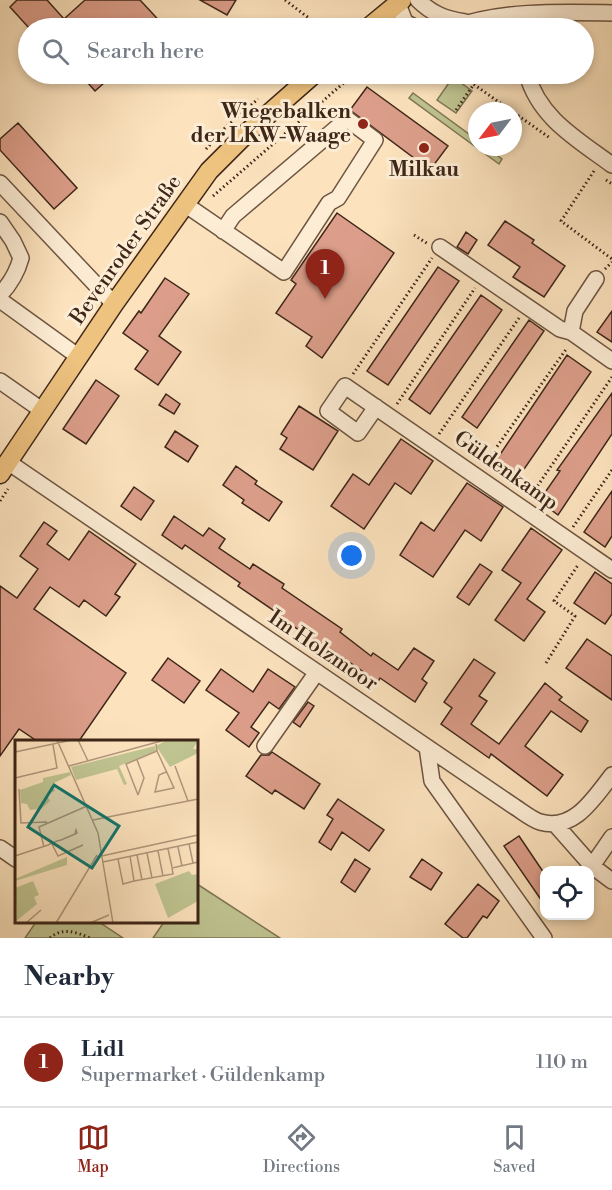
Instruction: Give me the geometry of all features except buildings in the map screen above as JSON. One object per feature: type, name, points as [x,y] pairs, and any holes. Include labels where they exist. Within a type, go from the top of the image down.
[{"type":"main road","points":[[380,18],[400,2]]},
{"type":"main road","name":"Bevenroder Straße","points":[[4,468],[114,304],[191,209],[217,164],[248,132],[303,84]]},
{"type":"street","points":[[418,0],[432,12],[446,18]]},
{"type":"street","points":[[400,2],[404,18]]},
{"type":"street","points":[[553,18],[612,13]]},
{"type":"street","points":[[530,84],[534,95],[548,114],[612,165]]},
{"type":"street","points":[[191,209],[223,231],[284,272],[329,203],[338,198],[375,140],[347,119],[233,216],[223,231]]},
{"type":"street","points":[[0,183],[114,304]]},
{"type":"street","points":[[0,222],[21,258],[18,270],[0,295]]},
{"type":"street","points":[[440,247],[526,307],[560,329],[573,334],[612,361]]},
{"type":"street","points":[[573,334],[575,310],[596,279]]},
{"type":"street","points":[[0,300],[79,357]]},
{"type":"street","points":[[0,381],[43,411]]},
{"type":"street","points":[[345,386],[327,411],[358,433],[376,407]]},
{"type":"street","name":"Güldenkamp","points":[[345,386],[612,570]]},
{"type":"street","name":"Im Holzmoor","points":[[4,468],[316,672],[538,822],[555,824]]},
{"type":"street","points":[[265,746],[316,672]]},
{"type":"street","points":[[426,747],[432,781],[544,938]]},
{"type":"street","points":[[612,776],[581,812],[570,820],[555,824],[592,866],[612,837]]},
{"type":"street","points":[[0,848],[15,859]]},
{"type":"street","points":[[594,868],[612,881]]},
{"type":"path","points":[[285,0],[309,18]]},
{"type":"path","points":[[191,209],[263,152],[342,84]]},
{"type":"path","points":[[456,110],[474,84],[500,102]]},
{"type":"path","points":[[522,117],[557,143]]},
{"type":"path","points":[[259,147],[263,152]]},
{"type":"path","points":[[585,164],[595,171],[561,221],[612,259]]},
{"type":"path","points":[[345,386],[440,247]]},
{"type":"path","points":[[389,416],[482,276]]},
{"type":"path","points":[[432,445],[526,307]]},
{"type":"path","points":[[476,476],[573,334]]},
{"type":"path","points":[[522,508],[612,377]]},
{"type":"path","points":[[565,538],[612,471]]},
{"type":"path","points":[[546,663],[575,616],[554,601],[586,552]]},
{"type":"path","points":[[50,938],[65,930],[90,938]]},
{"type":"green space","points":[[448,84],[462,84],[472,91],[456,113],[437,100]]},
{"type":"green space","points":[[413,93],[468,133],[468,141],[409,98]]},
{"type":"green space","points":[[488,156],[498,156],[502,159],[499,164]]},
{"type":"green space","points":[[198,885],[280,938],[153,938],[163,923],[198,923]]},
{"type":"green space","points":[[35,923],[100,923],[123,938],[25,938]]},
{"type":"place","name":"Wiegebalken der LKW-Waage","points":[[363,124]]},
{"type":"place","name":"Milkau","points":[[424,148]]},
{"type":"place","name":"Lidl","points":[[325,299]]}]
